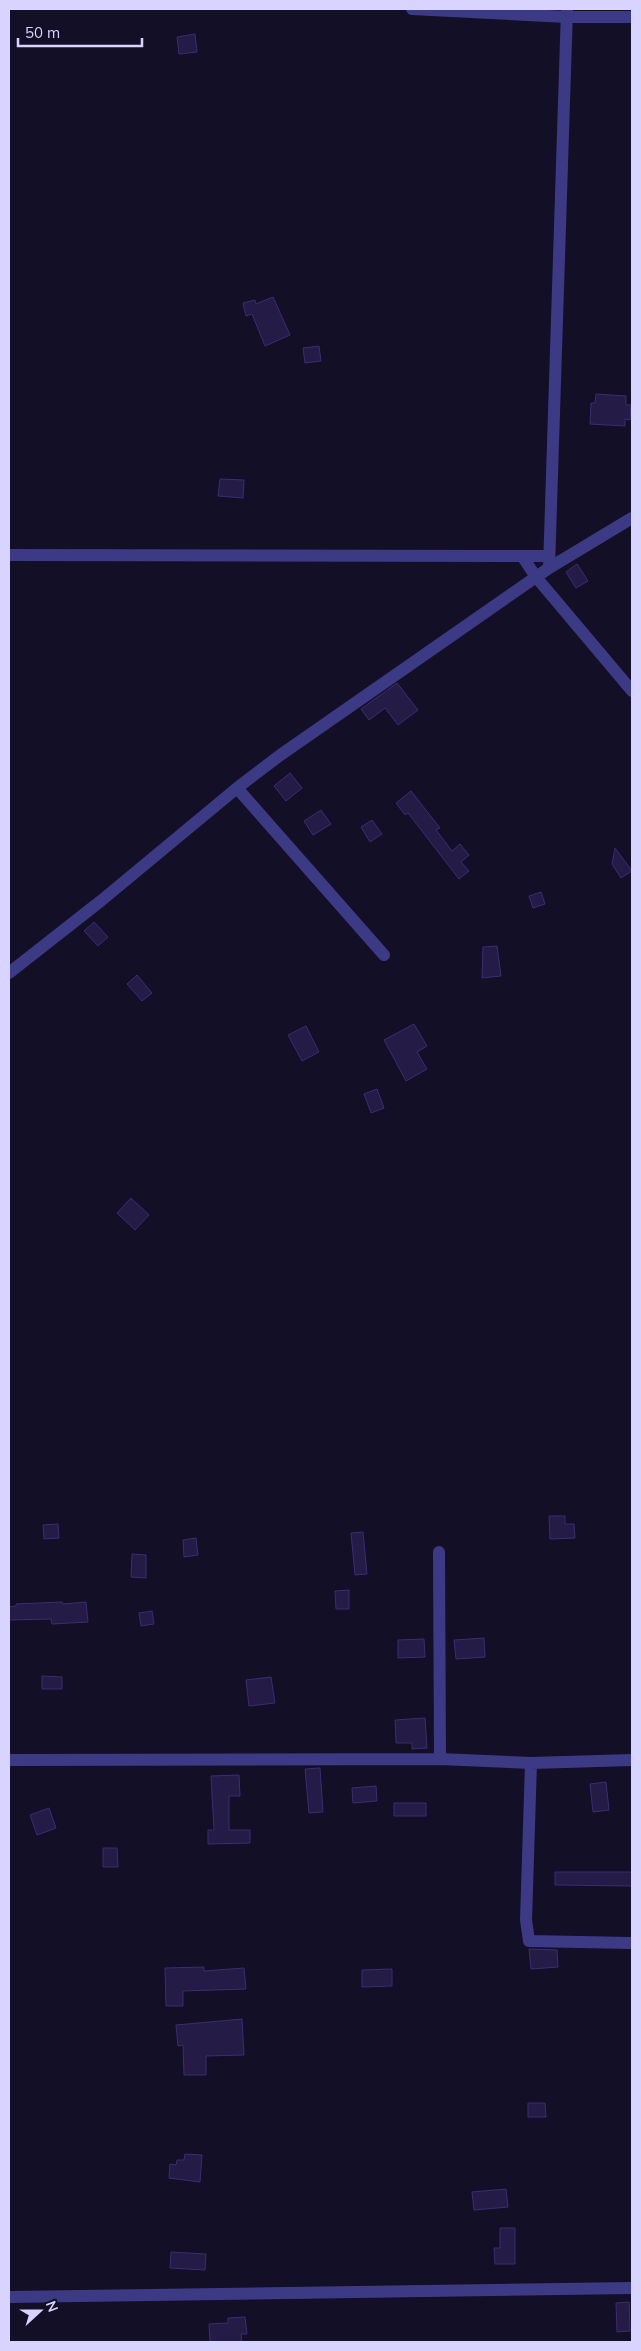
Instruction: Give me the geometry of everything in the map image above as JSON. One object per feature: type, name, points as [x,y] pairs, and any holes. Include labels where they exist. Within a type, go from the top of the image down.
[{"type":"street","points":[[412,9],[567,13],[632,17]]},
{"type":"street","points":[[549,562],[567,13]]},
{"type":"street","points":[[9,973],[279,756],[536,577],[549,562],[632,518]]},
{"type":"street","points":[[9,555],[522,556],[549,562]]},
{"type":"street","points":[[522,556],[536,577],[632,691]]},
{"type":"street","points":[[237,788],[384,955]]},
{"type":"street","points":[[440,1552],[440,1760]]},
{"type":"street","points":[[9,1760],[440,1760],[531,1763],[632,1760]]},
{"type":"street","points":[[531,1763],[526,1920],[529,1941],[630,1943]]},
{"type":"street","points":[[9,2297],[632,2288]]},
{"type":"building","points":[[195,34],[197,52],[179,54],[177,37]]},
{"type":"building","points":[[273,297],[290,335],[265,346],[252,314],[246,316],[243,303],[255,300],[256,304]]},
{"type":"building","points":[[319,346],[321,361],[305,363],[303,348]]},
{"type":"building","points":[[596,394],[626,396],[626,405],[631,405],[630,420],[625,419],[625,426],[590,424],[591,403],[595,403]]},
{"type":"building","points":[[220,479],[244,480],[243,498],[218,496]]},
{"type":"building","points":[[577,564],[588,581],[576,588],[566,572]]},
{"type":"building","points":[[397,683],[418,710],[398,725],[385,708],[369,720],[361,709]]},
{"type":"building","points":[[290,773],[302,788],[286,801],[274,786]]},
{"type":"building","points":[[411,791],[440,828],[436,830],[452,851],[460,844],[469,855],[461,862],[469,871],[459,879],[408,813],[405,815],[396,803]]},
{"type":"building","points":[[321,810],[331,824],[313,835],[304,821]]},
{"type":"building","points":[[372,820],[382,834],[370,842],[361,827]]},
{"type":"building","points":[[615,848],[632,871],[621,878],[612,864]]},
{"type":"building","points":[[541,892],[545,904],[533,908],[529,896]]},
{"type":"building","points":[[94,922],[108,937],[98,946],[84,931]]},
{"type":"building","points":[[497,946],[501,976],[482,978],[483,947]]},
{"type":"building","points":[[137,975],[152,993],[142,1001],[127,984]]},
{"type":"building","points":[[414,1024],[427,1046],[417,1052],[427,1069],[406,1081],[384,1040]]},
{"type":"building","points":[[306,1026],[319,1052],[302,1061],[288,1035]]},
{"type":"building","points":[[377,1089],[384,1108],[371,1113],[364,1094]]},
{"type":"building","points":[[131,1198],[149,1215],[135,1230],[117,1213]]},
{"type":"building","points":[[549,1516],[565,1516],[565,1524],[574,1524],[575,1538],[550,1539]]},
{"type":"building","points":[[58,1524],[59,1538],[44,1539],[43,1525]]},
{"type":"building","points":[[363,1532],[367,1574],[355,1575],[351,1533]]},
{"type":"building","points":[[196,1538],[198,1555],[184,1557],[183,1540]]},
{"type":"building","points":[[132,1554],[146,1555],[146,1578],[131,1577]]},
{"type":"building","points":[[349,1590],[349,1609],[336,1609],[335,1591]]},
{"type":"building","points":[[62,1602],[63,1604],[86,1602],[88,1622],[52,1624],[51,1619],[9,1620],[9,1607],[16,1606],[16,1604]]},
{"type":"building","points":[[152,1611],[154,1624],[141,1626],[139,1613]]},
{"type":"building","points":[[484,1638],[485,1657],[456,1659],[454,1640]]},
{"type":"building","points":[[424,1639],[425,1657],[398,1658],[398,1640]]},
{"type":"building","points":[[42,1676],[62,1677],[62,1689],[42,1689]]},
{"type":"building","points":[[271,1677],[275,1703],[249,1706],[246,1680]]},
{"type":"building","points":[[425,1718],[427,1748],[412,1749],[412,1743],[396,1743],[395,1720]]},
{"type":"building","points":[[320,1768],[323,1812],[309,1813],[305,1769]]},
{"type":"building","points":[[239,1775],[240,1796],[229,1796],[229,1830],[250,1830],[250,1843],[208,1844],[208,1830],[214,1830],[211,1776]]},
{"type":"building","points":[[606,1782],[609,1810],[593,1812],[590,1784]]},
{"type":"building","points":[[376,1786],[377,1801],[353,1803],[352,1788]]},
{"type":"building","points":[[394,1803],[426,1803],[426,1816],[394,1816]]},
{"type":"building","points":[[49,1808],[56,1828],[37,1835],[30,1815]]},
{"type":"building","points":[[103,1848],[117,1848],[118,1867],[103,1867]]},
{"type":"building","points":[[555,1872],[632,1872],[632,1886],[555,1885]]},
{"type":"building","points":[[529,1949],[557,1950],[558,1967],[531,1969]]},
{"type":"building","points":[[204,1967],[204,1971],[244,1968],[246,1989],[183,1991],[183,2006],[166,2006],[165,1968]]},
{"type":"building","points":[[392,1969],[392,1986],[362,1987],[362,1970]]},
{"type":"building","points":[[242,2019],[244,2055],[206,2056],[206,2075],[184,2075],[183,2045],[178,2046],[176,2025]]},
{"type":"building","points":[[528,2103],[545,2103],[546,2117],[528,2117]]},
{"type":"building","points":[[185,2154],[202,2155],[200,2182],[169,2178],[170,2164],[176,2165],[177,2160],[184,2160]]},
{"type":"building","points":[[506,2189],[508,2207],[474,2210],[472,2192]]},
{"type":"building","points":[[500,2228],[515,2228],[515,2264],[495,2264],[494,2248],[500,2248]]},
{"type":"building","points":[[171,2252],[206,2254],[205,2270],[170,2268]]},
{"type":"building","points":[[629,2302],[630,2331],[617,2332],[616,2303]]},
{"type":"building","points":[[245,2317],[247,2334],[241,2334],[242,2342],[210,2342],[209,2324],[228,2323],[228,2318]]}]
